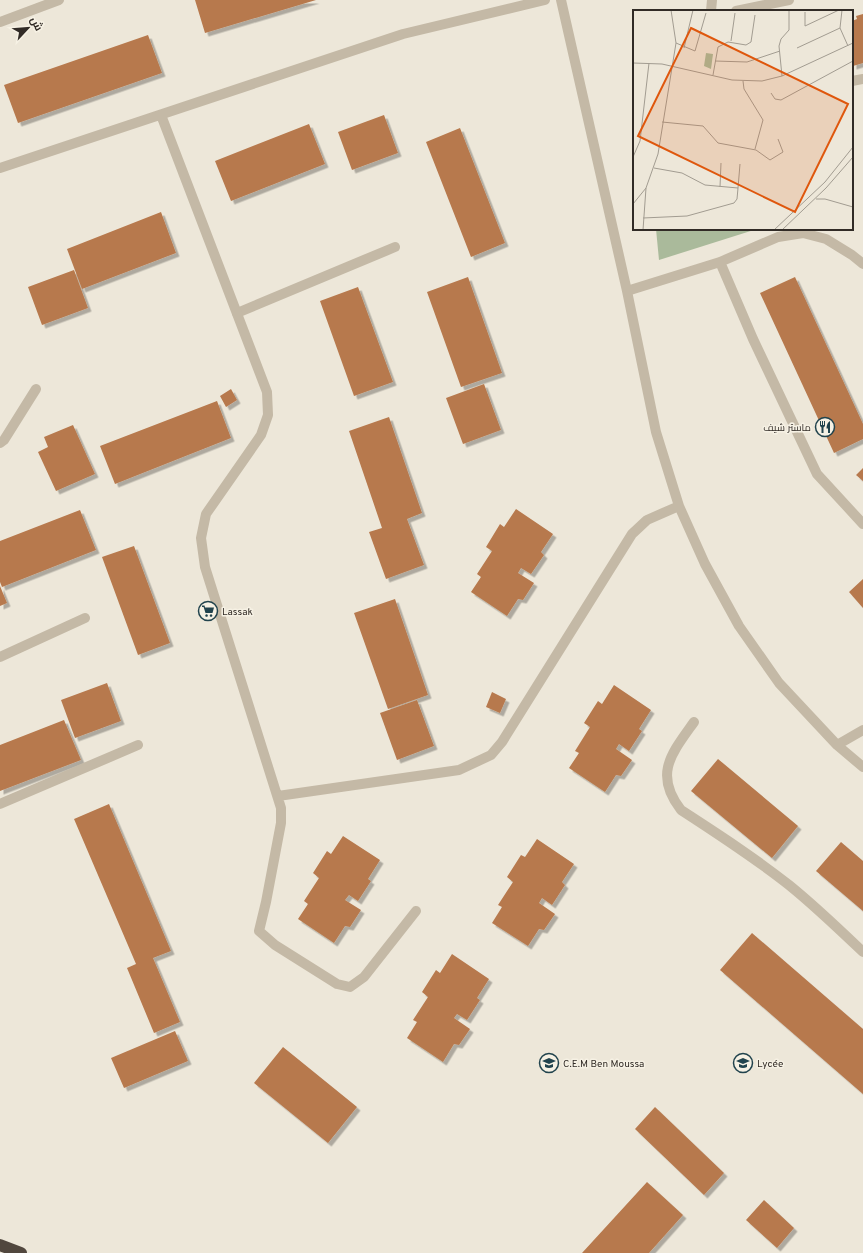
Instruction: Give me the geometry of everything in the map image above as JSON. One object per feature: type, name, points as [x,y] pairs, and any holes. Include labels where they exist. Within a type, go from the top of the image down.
[{"type":"highway","points":[[0,1245],[21,1253]]},
{"type":"street","points":[[0,22],[59,0]]},
{"type":"street","points":[[0,168],[403,34],[545,0]]},
{"type":"street","points":[[561,0],[627,290],[656,432],[679,506],[705,564],[739,626],[779,683],[837,745],[863,767]]},
{"type":"street","points":[[711,10],[712,0]]},
{"type":"street","points":[[741,10],[789,0]]},
{"type":"street","points":[[853,81],[863,79]]},
{"type":"street","points":[[161,115],[267,392],[268,415],[261,435],[206,514],[201,538],[205,567],[281,808],[281,823],[259,931],[275,945],[337,984],[350,987],[364,978],[416,911]]},
{"type":"street","points":[[627,290],[720,262],[778,237],[803,233],[826,239],[852,255],[863,264]]},
{"type":"street","points":[[237,313],[395,247]]},
{"type":"street","points":[[720,262],[753,339],[817,474],[863,524]]},
{"type":"street","points":[[0,443],[4,440],[36,389]]},
{"type":"street","points":[[278,796],[459,770],[490,755],[502,742],[632,534],[647,520],[679,506]]},
{"type":"street","points":[[0,657],[85,618]]},
{"type":"street","points":[[694,722],[673,753],[668,764],[667,777],[669,789],[674,800],[682,810],[747,854],[789,885],[863,952]]},
{"type":"street","points":[[837,745],[863,730]]},
{"type":"street","points":[[0,804],[138,745]]},
{"type":"green space","points":[[656,230],[754,230],[659,260]]},
{"type":"building","points":[[195,0],[316,0],[205,33]]},
{"type":"building","points":[[863,14],[863,63],[853,66],[853,21],[857,19],[856,16]]},
{"type":"building","points":[[148,35],[162,73],[18,123],[4,85]]},
{"type":"building","points":[[384,115],[398,153],[352,170],[338,132]]},
{"type":"building","points":[[309,124],[325,164],[231,201],[215,161]]},
{"type":"building","points":[[460,128],[505,243],[471,257],[426,142]]},
{"type":"building","points":[[161,212],[176,253],[82,289],[67,249]]},
{"type":"building","points":[[74,270],[88,308],[42,325],[28,287]]},
{"type":"building","points":[[468,277],[502,373],[461,387],[427,292]]},
{"type":"building","points":[[795,277],[863,424],[863,439],[834,453],[760,293]]},
{"type":"building","points":[[358,287],[393,382],[354,396],[320,301]]},
{"type":"building","points":[[484,384],[501,430],[463,444],[446,398]]},
{"type":"building","points":[[231,389],[237,400],[226,407],[220,396]]},
{"type":"building","points":[[217,401],[231,438],[115,484],[100,446]]},
{"type":"building","points":[[389,417],[422,513],[407,519],[424,565],[386,579],[369,532],[382,528],[349,431]]},
{"type":"building","points":[[73,425],[95,474],[56,491],[38,452],[48,447],[44,437]]},
{"type":"building","points":[[863,468],[863,481],[856,475]]},
{"type":"building","points":[[516,509],[553,534],[541,552],[544,555],[531,574],[521,568],[518,573],[534,583],[523,600],[518,599],[507,616],[471,592],[481,577],[477,574],[492,551],[486,547],[500,524],[504,527]]},
{"type":"building","points":[[80,510],[96,550],[2,587],[0,582],[0,541]]},
{"type":"building","points":[[134,546],[170,643],[138,655],[102,557]]},
{"type":"building","points":[[863,579],[863,608],[849,592]]},
{"type":"building","points":[[0,586],[7,603],[0,606]]},
{"type":"building","points":[[395,599],[428,695],[388,709],[354,613]]},
{"type":"building","points":[[107,683],[121,721],[75,738],[61,700]]},
{"type":"building","points":[[614,685],[651,710],[639,729],[642,731],[629,751],[619,744],[616,749],[632,760],[621,776],[616,775],[605,792],[569,768],[579,753],[575,751],[590,727],[584,723],[598,701],[602,704]]},
{"type":"building","points":[[492,692],[506,699],[500,713],[486,707]]},
{"type":"building","points":[[417,700],[434,746],[397,760],[380,713]]},
{"type":"building","points":[[64,720],[81,760],[0,791],[0,745]]},
{"type":"building","points":[[718,759],[798,826],[772,858],[691,791]]},
{"type":"building","points":[[109,804],[171,951],[153,958],[180,1022],[154,1033],[127,968],[136,964],[74,819]]},
{"type":"building","points":[[343,836],[380,860],[368,879],[371,881],[358,901],[349,895],[345,900],[361,910],[350,927],[345,926],[334,943],[298,919],[308,904],[304,901],[319,878],[313,873],[327,851],[331,854]]},
{"type":"building","points":[[537,839],[574,864],[562,882],[565,885],[552,905],[542,898],[539,903],[555,914],[544,930],[539,929],[528,946],[492,923],[502,907],[498,905],[513,882],[507,877],[521,855],[525,857]]},
{"type":"building","points":[[841,842],[863,861],[863,911],[816,871]]},
{"type":"building","points":[[752,933],[863,1029],[863,1094],[720,970]]},
{"type":"building","points":[[452,954],[489,979],[477,998],[480,1000],[467,1020],[457,1014],[454,1018],[470,1029],[459,1045],[454,1044],[443,1062],[407,1038],[417,1022],[413,1020],[428,997],[422,992],[436,970],[440,973]]},
{"type":"building","points":[[175,1031],[188,1061],[124,1088],[111,1058]]},
{"type":"building","points":[[283,1047],[357,1107],[328,1143],[254,1083]]},
{"type":"building","points":[[655,1107],[724,1173],[704,1195],[635,1129]]},
{"type":"building","points":[[647,1182],[683,1215],[649,1253],[582,1253]]},
{"type":"building","points":[[764,1200],[794,1228],[777,1248],[746,1220]]},
{"type":"place","name":"ماستر شيف","points":[[825,427]]},
{"type":"place","name":"Lassak","points":[[208,611]]},
{"type":"place","name":"C.E.M Ben Moussa","points":[[549,1063]]},
{"type":"place","name":"Lycée","points":[[743,1063]]}]
